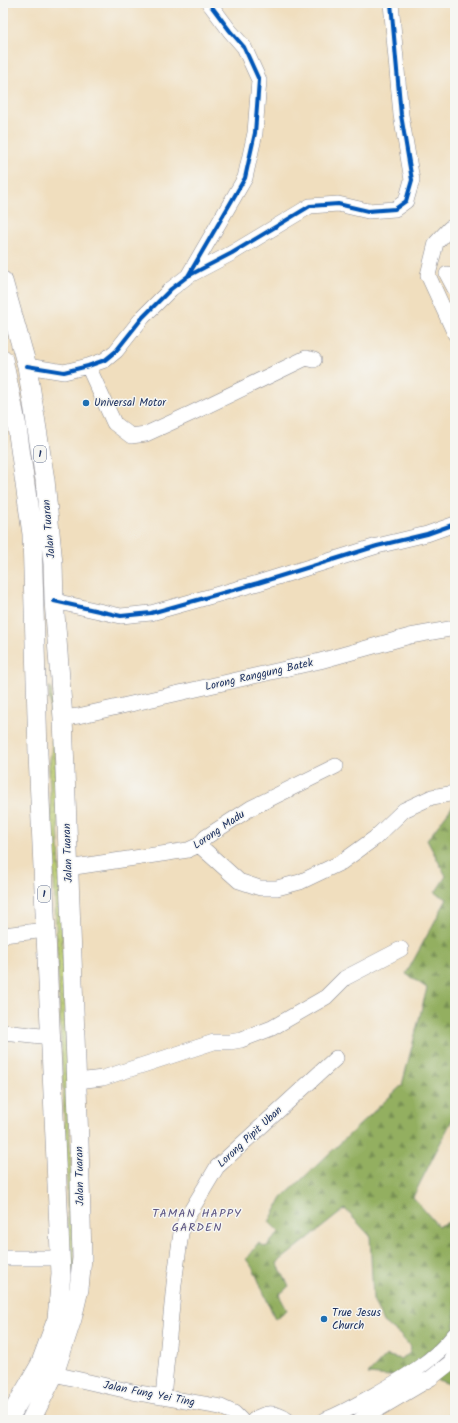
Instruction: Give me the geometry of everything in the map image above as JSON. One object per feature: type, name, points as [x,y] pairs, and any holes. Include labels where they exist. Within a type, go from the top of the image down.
[{"type":"main road","name":"Jalan Tuaran","points":[[3,281],[27,366],[45,480],[53,564],[54,601],[63,718],[77,1081],[82,1258],[79,1289],[72,1319],[54,1374],[31,1420]]},
{"type":"main road","name":"Jalan Tuaran","points":[[3,359],[20,443],[32,534],[38,754],[61,1274],[56,1319],[40,1365],[8,1420]]},
{"type":"main road","points":[[38,754],[49,746],[48,687],[54,682],[58,683],[61,690]]},
{"type":"main road","points":[[54,1374],[51,1368],[51,1357],[56,1319]]},
{"type":"street","points":[[188,276],[245,178],[255,133],[259,80],[244,47],[209,3]]},
{"type":"street","points":[[27,366],[64,372],[105,360],[116,351],[143,317],[171,289],[188,276],[232,253],[310,206],[338,204],[368,211],[395,209],[406,200],[412,180],[401,115],[391,3]]},
{"type":"street","points":[[455,227],[450,228],[436,243],[428,275],[455,334]]},
{"type":"street","points":[[447,274],[455,289]]},
{"type":"street","points":[[88,366],[114,423],[131,436],[146,434],[306,358],[314,360]]},
{"type":"street","points":[[54,601],[121,616],[151,613],[258,583],[377,546],[427,534],[455,524]]},
{"type":"street","name":"Lorong Ranggung Batek","points":[[63,718],[78,716],[320,661],[410,636],[455,628]]},
{"type":"street","name":"Lorong Madu","points":[[68,868],[188,850],[199,845],[206,837],[251,808],[336,766]]},
{"type":"street","points":[[199,845],[239,881],[260,888],[277,888],[300,882],[342,862],[375,838],[404,810],[432,796],[455,793]]},
{"type":"street","points":[[3,935],[46,930]]},
{"type":"street","points":[[77,1081],[103,1078],[214,1042],[241,1040],[272,1028],[326,997],[345,978],[401,949]]},
{"type":"street","points":[[3,1032],[51,1037]]},
{"type":"street","name":"Lorong Pipit Uban","points":[[163,1397],[174,1284],[181,1233],[186,1219],[217,1167],[336,1058]]},
{"type":"street","points":[[3,1258],[60,1258]]},
{"type":"street","points":[[325,1420],[346,1411],[395,1384],[431,1358],[455,1334]]},
{"type":"street","points":[[360,1420],[431,1378],[450,1363],[455,1355]]},
{"type":"street","points":[[431,1358],[442,1369]]},
{"type":"street","name":"Jalan Fung Yei Ting","points":[[54,1374],[134,1392],[221,1407],[234,1413],[241,1420]]},
{"type":"street","points":[[254,1420],[265,1414],[273,1413],[286,1419]]},
{"type":"green space","points":[[51,687],[56,765],[75,1277],[26,1420],[21,1420],[32,1402],[68,1243],[67,1182],[49,766],[52,749],[49,688]]},
{"type":"green space","points":[[455,803],[455,1114],[413,1197],[438,1226],[455,1220],[455,1336],[408,1373],[390,1376],[368,1374],[386,1355],[400,1359],[409,1354],[411,1347],[399,1334],[383,1322],[373,1299],[370,1236],[345,1209],[277,1263],[289,1286],[279,1295],[287,1310],[275,1319],[254,1270],[246,1259],[258,1243],[266,1247],[279,1232],[269,1222],[282,1198],[402,1085],[427,988],[406,974],[447,899],[435,893],[446,876],[427,840]]},
{"type":"green space","points":[[455,1362],[455,1386],[435,1379]]},
{"type":"green space","points":[[455,1412],[455,1420],[438,1420]]},
{"type":"cycle path","points":[[27,366],[64,372],[105,360],[116,351],[143,317],[171,289],[188,276],[245,178],[255,133],[259,80],[244,47],[209,3]]},
{"type":"cycle path","points":[[188,276],[232,253],[310,206],[338,204],[368,211],[395,209],[406,201],[412,180],[401,115],[391,3]]},
{"type":"cycle path","points":[[54,601],[121,616],[151,613],[258,583],[377,546],[427,534],[455,524]]},
{"type":"place","name":"Universal Motor","points":[[86,403]]},
{"type":"place","name":"True Jesus Church","points":[[324,1319]]},
{"type":"district","name":"TAMAN HAPPY GARDEN","points":[[197,1220]]}]
